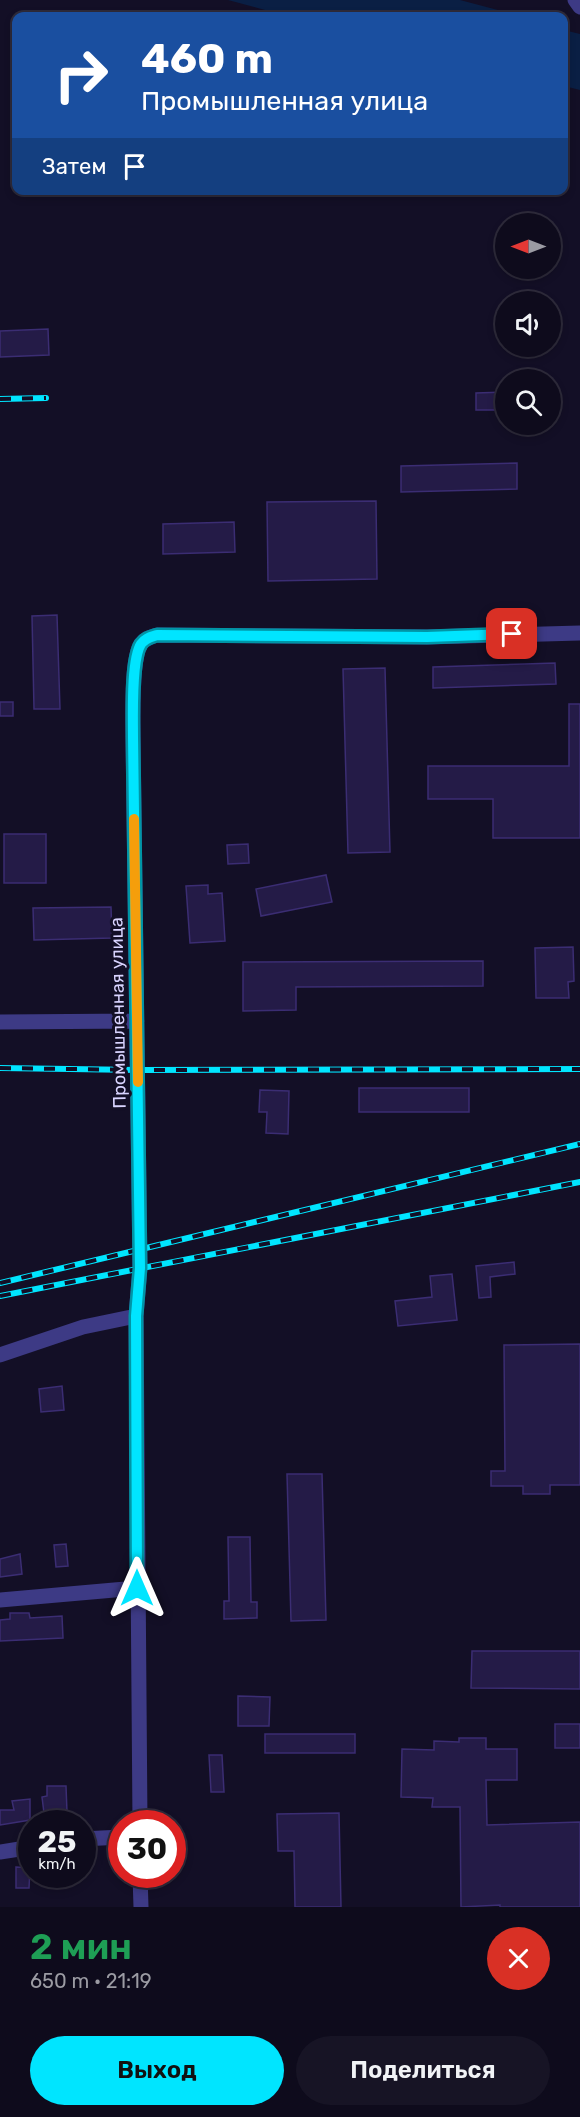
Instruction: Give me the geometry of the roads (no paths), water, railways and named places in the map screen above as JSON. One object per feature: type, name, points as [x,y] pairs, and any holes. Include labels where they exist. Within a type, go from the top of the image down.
[{"type":"street","points":[[575,0],[580,7]]},
{"type":"street","name":"Промышленная улица","points":[[140,1810],[136,1316],[140,1268],[133,737],[138,650],[145,639],[157,635],[427,637],[580,633]]},
{"type":"street","points":[[0,1022],[137,1021]]},
{"type":"street","points":[[0,1355],[83,1327],[136,1316]]},
{"type":"street","points":[[0,1600],[137,1588]]},
{"type":"street","points":[[0,1852],[18,1849]]},
{"type":"street","points":[[140,1888],[141,1907]]},
{"type":"water","points":[[228,0],[460,0],[505,12],[272,12]]},
{"type":"water","points":[[568,31],[580,34],[580,90],[568,87]]},
{"type":"railway","points":[[0,399],[46,398]]},
{"type":"railway","points":[[0,1068],[580,1069]]},
{"type":"railway","points":[[0,1283],[580,1144]]},
{"type":"railway","points":[[0,1296],[580,1182]]}]
